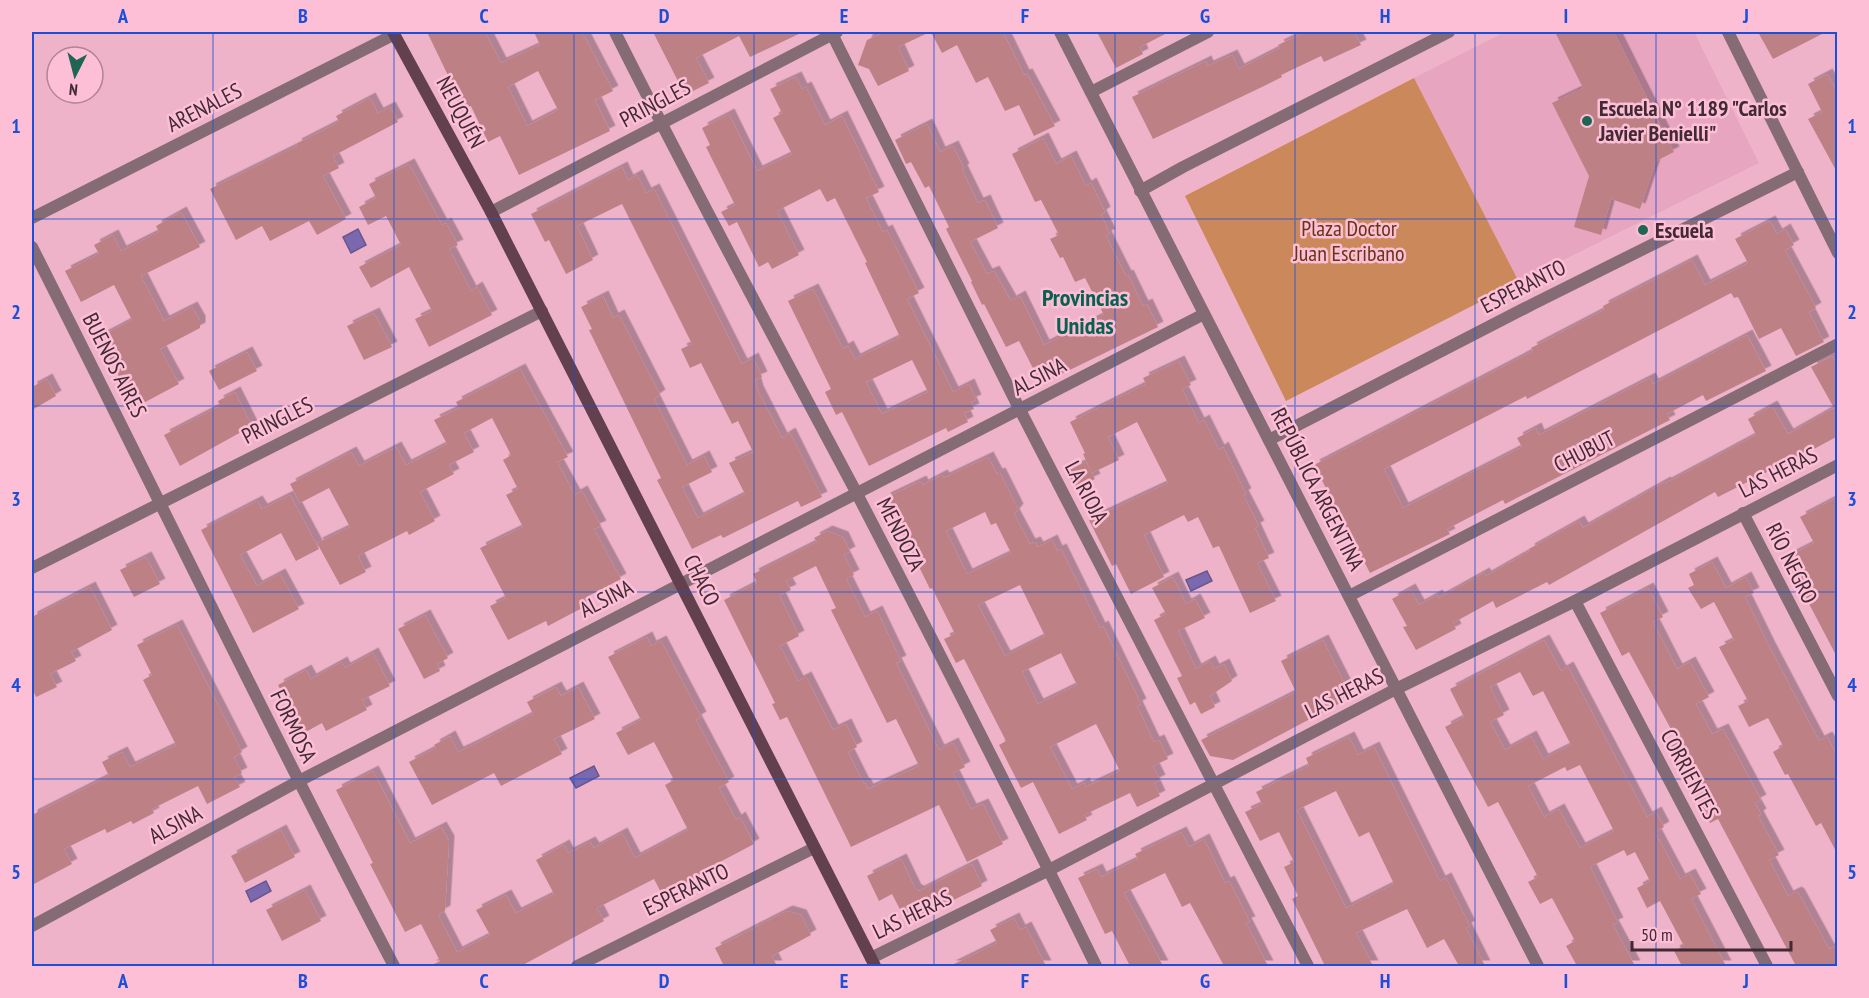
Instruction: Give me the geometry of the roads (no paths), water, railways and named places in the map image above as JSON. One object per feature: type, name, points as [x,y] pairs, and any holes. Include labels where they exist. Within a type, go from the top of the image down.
[{"type":"main road","name":"NEUQUÉN","points":[[394,33],[491,212]]},
{"type":"main road","name":"CHACO","points":[[491,212],[873,962]]},
{"type":"street","name":"MENDOZA","points":[[615,32],[661,124],[856,493],[1096,966]]},
{"type":"street","name":"REPÚBLICA ARGENTINA","points":[[1060,32],[1538,966]]},
{"type":"street","points":[[1091,92],[1208,32]]},
{"type":"street","points":[[1140,191],[1449,32]]},
{"type":"street","points":[[1728,32],[1838,253]]},
{"type":"street","name":"ARENALES","points":[[32,218],[394,33]]},
{"type":"street","name":"PRINGLES","points":[[491,212],[834,33]]},
{"type":"street","name":"LA RIOJA","points":[[834,33],[1020,410],[1308,966]]},
{"type":"street","name":"ESPERANTO","points":[[1269,440],[1797,172]]},
{"type":"street","name":"BUENOS AIRES","points":[[32,247],[161,502]]},
{"type":"street","name":"PRINGLES","points":[[32,568],[542,311]]},
{"type":"street","name":"ALSINA","points":[[32,926],[297,782],[1204,314]]},
{"type":"street","name":"CHUBUT","points":[[1349,596],[1838,344]]},
{"type":"street","name":"LAS HERAS","points":[[873,962],[1396,689],[1575,601],[1838,465]]},
{"type":"street","name":"FORMOSA","points":[[161,502],[297,782],[394,966]]},
{"type":"street","name":"RÍO NEGRO","points":[[1743,513],[1838,696]]},
{"type":"street","name":"CORRIENTES","points":[[1575,601],[1767,966]]},
{"type":"street","name":"ESPERANTO","points":[[577,966],[814,848]]},
{"type":"place","name":"Escuela N° 1189 \"Carlos Javier Benielli\"","points":[[1587,121]]},
{"type":"place","name":"Escuela","points":[[1643,230]]},
{"type":"district","name":"Provincias Unidas","points":[[1085,312]]},
{"type":"park label","name":"Plaza Doctor Juan Escribano","points":[[1349,240]]}]
